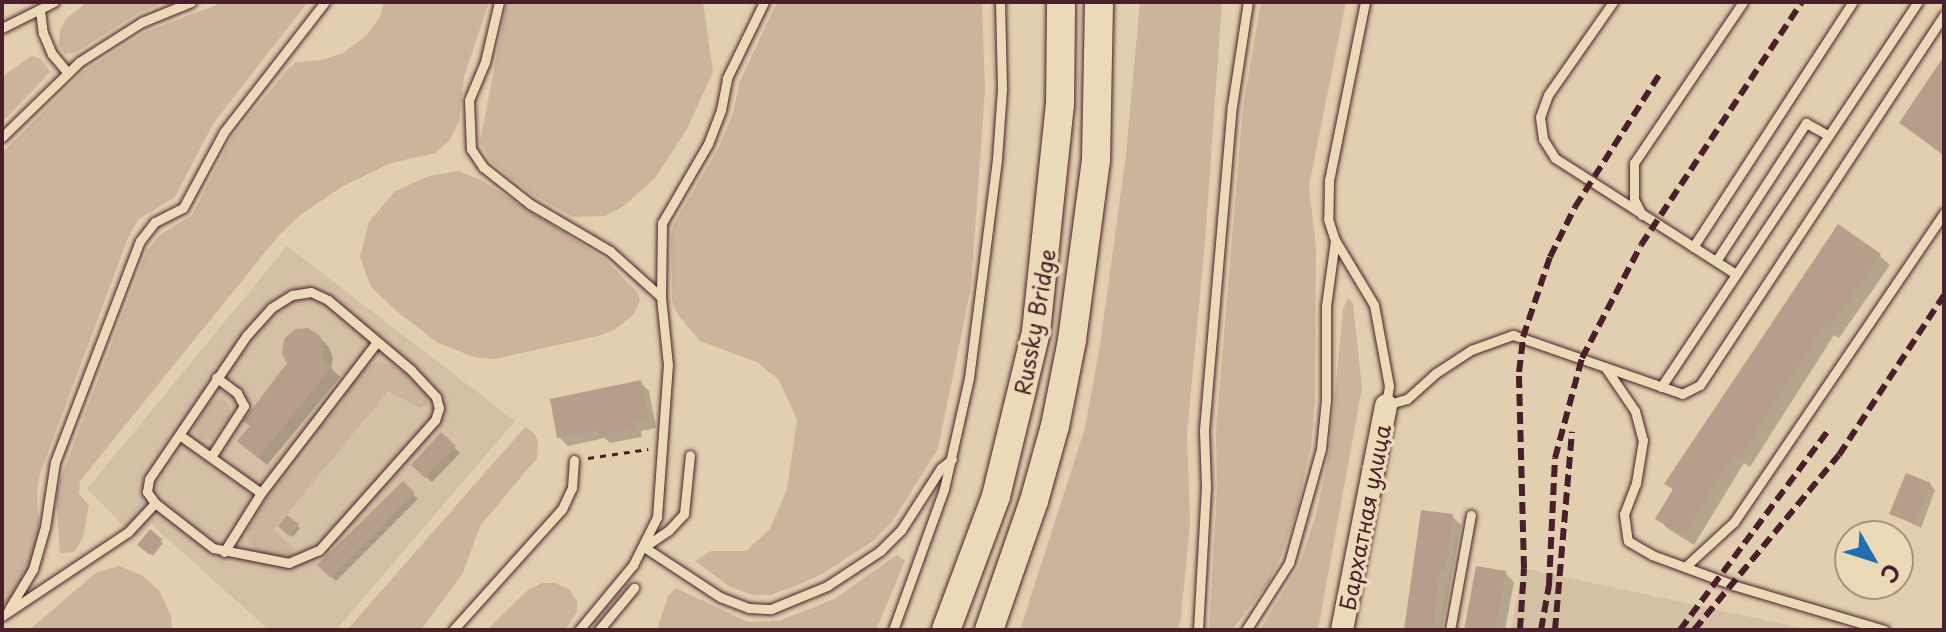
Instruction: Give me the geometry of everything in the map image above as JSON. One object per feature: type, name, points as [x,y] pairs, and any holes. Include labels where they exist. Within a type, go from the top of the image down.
[{"type":"main road","name":"Russky Bridge","points":[[946,630],[996,496],[1036,332],[1060,105],[1061,2]]},
{"type":"main road","name":"Russky Bridge","points":[[989,630],[1034,501],[1072,340],[1096,159],[1099,2]]},
{"type":"street","name":"Бархатная улица","points":[[1342,630],[1386,405]]},
{"type":"lane","points":[[2,28],[54,2]]},
{"type":"lane","points":[[2,137],[67,72],[142,22],[191,2]]},
{"type":"lane","points":[[6,613],[33,569],[45,527],[47,495],[55,462],[140,241],[155,222],[183,208],[224,132],[325,2]]},
{"type":"lane","points":[[499,2],[485,62],[469,100],[471,149],[483,167],[530,204],[610,251],[661,297]]},
{"type":"lane","points":[[580,630],[644,547],[657,517],[668,365],[661,297],[662,223],[708,144],[721,110],[727,78],[764,2]]},
{"type":"lane","points":[[893,630],[916,576],[952,459],[981,304],[1002,89],[1000,2]]},
{"type":"lane","points":[[1198,630],[1206,487],[1204,430],[1232,106],[1248,2]]},
{"type":"lane","points":[[1365,2],[1329,180],[1328,219],[1335,240],[1374,305],[1388,377],[1386,405],[1407,399],[1436,373],[1471,350],[1513,335],[1682,394],[1700,385],[1944,15]]},
{"type":"lane","points":[[1613,2],[1548,95],[1540,117],[1543,139],[1555,158],[1736,274]]},
{"type":"lane","points":[[1642,215],[1634,199],[1634,163],[1743,2]]},
{"type":"lane","points":[[1693,247],[1853,2]]},
{"type":"lane","points":[[1661,387],[1918,2]]},
{"type":"lane","points":[[40,10],[47,44],[67,72]]},
{"type":"lane","points":[[1716,261],[1806,123],[1829,136]]},
{"type":"lane","points":[[1685,567],[1734,522],[1944,213]]},
{"type":"lane","points":[[1246,630],[1276,588],[1298,541],[1321,449],[1326,400],[1326,306],[1335,240]]},
{"type":"lane","points":[[311,292],[328,300],[377,342],[411,370],[436,397],[439,408],[427,433],[319,550],[289,563],[224,552],[203,544],[155,503],[147,492],[149,479],[181,436],[216,377],[271,308],[292,295],[311,292]]},
{"type":"lane","points":[[224,552],[261,493],[377,342]]},
{"type":"lane","points":[[1605,367],[1635,411],[1643,440],[1636,483],[1624,514],[1628,541],[1652,555],[1685,567],[1884,630]]},
{"type":"lane","points":[[211,457],[244,406],[237,393],[216,377]]},
{"type":"lane","points":[[181,436],[261,493]]},
{"type":"lane","points":[[644,547],[668,531],[684,514],[690,455]]},
{"type":"lane","points":[[644,547],[720,597],[749,608],[771,609],[827,586],[880,551],[901,530],[941,468],[952,459]]},
{"type":"lane","points":[[453,630],[562,509],[572,488],[574,460]]},
{"type":"lane","points":[[6,613],[128,532],[155,503]]},
{"type":"lane","points":[[1450,630],[1471,515]]},
{"type":"lane","points":[[599,630],[634,588]]},
{"type":"path","points":[[574,460],[664,447]]},
{"type":"shaded area","points":[[87,2],[166,2],[137,14],[75,53],[65,54],[59,46],[60,30],[66,19]]},
{"type":"shaded area","points":[[224,2],[308,2],[213,124],[175,197],[139,219],[128,238],[40,474],[37,492],[40,555],[19,590],[2,607],[2,153],[84,71],[145,32]]},
{"type":"shaded area","points":[[384,2],[489,2],[464,77],[459,122],[449,141],[435,153],[391,163],[343,186],[300,215],[279,235],[80,481],[79,494],[89,505],[83,538],[74,552],[60,553],[56,497],[60,480],[147,250],[161,234],[192,215],[232,137],[287,70],[296,62],[321,60],[343,53],[366,36],[380,17]]},
{"type":"shaded area","points":[[507,2],[703,2],[713,72],[687,129],[655,178],[624,206],[605,216],[573,217],[533,195],[491,162],[480,142]]},
{"type":"shaded area","points":[[777,2],[982,2],[985,90],[971,287],[938,449],[892,522],[873,541],[822,574],[796,586],[770,595],[753,595],[730,587],[695,561],[711,551],[746,551],[770,529],[787,489],[797,420],[779,380],[757,362],[700,341],[678,315],[672,301],[671,238],[673,225],[718,149],[733,113],[740,81]]},
{"type":"shaded area","points":[[1140,2],[1222,2],[1205,242],[1187,433],[1190,523],[1181,618],[1178,630],[1020,630],[1085,428],[1100,345],[1126,155]]},
{"type":"shaded area","points":[[1261,2],[1346,2],[1309,186],[1316,248],[1315,401],[1311,447],[1296,512],[1280,559],[1268,583],[1233,629],[1209,630],[1217,488],[1216,431],[1243,107]]},
{"type":"shaded area","points":[[31,56],[41,59],[50,72],[2,122],[2,77]]},
{"type":"shaded area","points":[[459,171],[481,180],[605,259],[637,292],[640,301],[633,315],[614,330],[598,336],[494,359],[474,357],[438,343],[399,313],[371,287],[360,257],[369,222],[395,191],[429,176]]},
{"type":"shaded area","points":[[287,246],[515,421],[336,630],[269,630],[151,524],[137,539],[87,489]]},
{"type":"shaded area","points":[[1348,298],[1353,304],[1362,388],[1318,630],[1260,630],[1299,566],[1316,515],[1330,448],[1343,309]]},
{"type":"shaded area","points":[[377,362],[394,366],[405,374],[426,397],[428,405],[420,408],[388,391],[274,530],[294,548],[293,556],[275,558],[261,554],[248,541],[247,531],[268,497],[313,444],[319,428],[340,407],[349,388],[364,369]]},
{"type":"shaded area","points":[[223,399],[230,406],[230,417],[211,440],[200,439],[195,430],[196,424],[211,401]]},
{"type":"shaded area","points":[[525,427],[534,433],[538,441],[537,458],[480,526],[463,573],[421,630],[347,630]]},
{"type":"shaded area","points":[[897,555],[905,561],[876,630],[657,630],[668,596],[676,588],[748,622],[779,621],[834,599]]},
{"type":"shaded area","points":[[119,566],[142,575],[160,592],[171,617],[172,630],[29,630],[97,572]]},
{"type":"shaded area","points":[[1523,568],[1811,630],[1511,630]]},
{"type":"shaded area","points":[[542,583],[555,583],[569,589],[577,601],[577,612],[565,630],[487,630],[528,590]]},
{"type":"building","points":[[1944,56],[1944,154],[1899,123]]},
{"type":"building","points":[[1838,224],[1881,254],[1828,330],[1823,326],[1739,459],[1733,455],[1684,536],[1655,519],[1673,489],[1664,484]]},
{"type":"building","points":[[308,328],[320,336],[325,349],[322,359],[332,367],[258,458],[237,441],[250,426],[243,421],[287,363],[282,354],[284,339],[295,329]]},
{"type":"building","points":[[641,380],[649,419],[633,422],[634,429],[600,435],[598,430],[557,438],[550,399]]},
{"type":"building","points":[[441,432],[456,446],[425,478],[411,465]]},
{"type":"building","points":[[1906,473],[1931,483],[1915,524],[1914,520],[1889,514]]},
{"type":"building","points":[[403,481],[415,493],[331,578],[317,565]]},
{"type":"building","points":[[1421,510],[1453,514],[1445,572],[1440,571],[1432,630],[1404,630]]},
{"type":"building","points":[[287,515],[299,524],[289,536],[278,526]]},
{"type":"building","points":[[150,529],[162,539],[150,555],[137,545]]},
{"type":"building","points":[[1476,566],[1506,571],[1495,630],[1464,630]]},
{"type":"railway","points":[[1541,630],[1549,585],[1555,458],[1582,358],[1641,245],[1802,2]]},
{"type":"railway","points":[[1520,630],[1524,568],[1519,372],[1523,337],[1550,257],[1575,207],[1661,72]]},
{"type":"railway","points":[[1694,630],[1839,455],[1944,295]]},
{"type":"railway","points":[[1555,630],[1572,432]]},
{"type":"railway","points":[[1680,630],[1827,432]]}]
